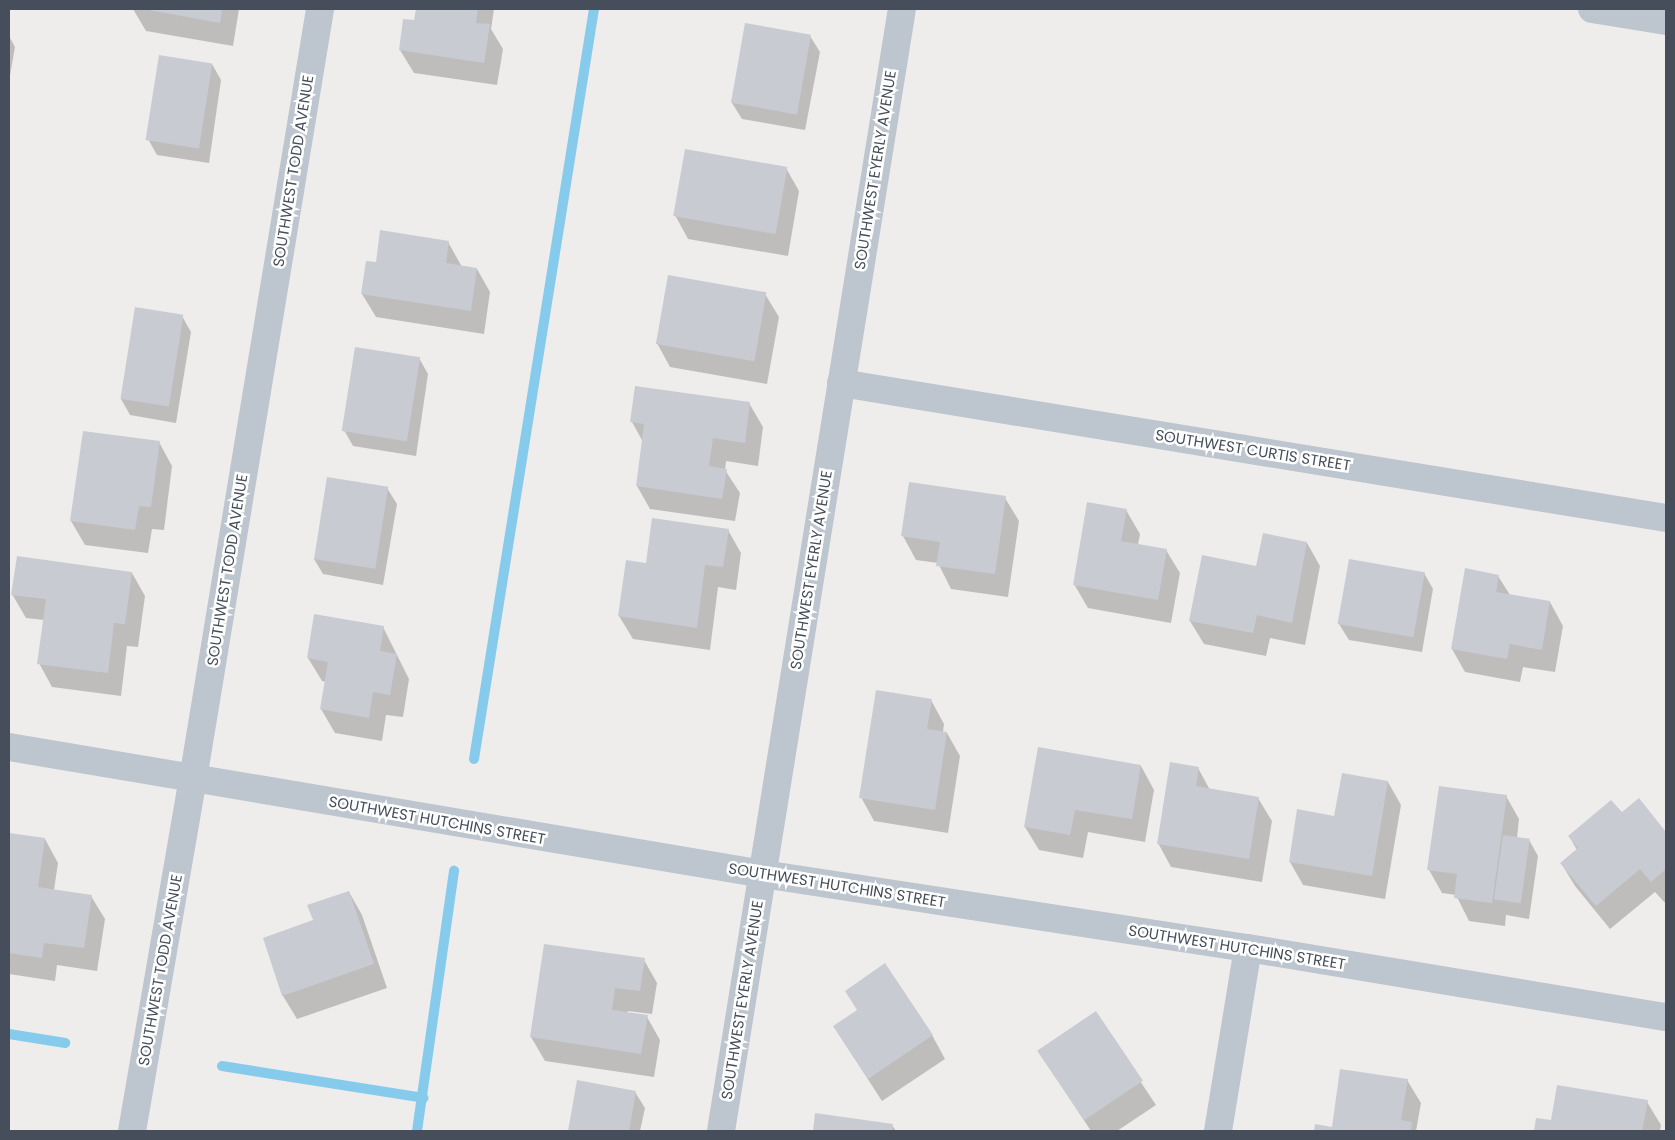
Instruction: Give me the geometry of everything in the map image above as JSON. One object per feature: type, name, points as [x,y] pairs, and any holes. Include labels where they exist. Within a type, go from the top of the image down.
[{"type":"street","name":"SOUTHWEST TODD AVENUE","points":[[132,1131],[193,779],[320,9]]},
{"type":"street","name":"SOUTHWEST EYERLY AVENUE","points":[[721,1131],[902,9]]},
{"type":"street","points":[[1592,9],[1666,21]]},
{"type":"street","name":"SOUTHWEST CURTIS STREET","points":[[841,383],[1666,518]]},
{"type":"street","name":"SOUTHWEST HUTCHINS STREET","points":[[9,747],[763,874],[1248,948],[1666,1017]]},
{"type":"street","points":[[1218,1131],[1248,948]]},
{"type":"building","points":[[143,9],[222,9],[220,23]]},
{"type":"building","points":[[416,9],[478,9],[476,23],[490,24],[484,63],[399,50],[403,19],[414,20]]},
{"type":"building","points":[[745,23],[811,35],[797,114],[731,103]]},
{"type":"building","points":[[159,55],[212,63],[199,148],[146,140]]},
{"type":"building","points":[[685,149],[787,167],[776,234],[673,216]]},
{"type":"building","points":[[380,230],[449,241],[446,263],[477,268],[471,311],[361,294],[366,261],[376,262]]},
{"type":"building","points":[[668,275],[766,292],[754,361],[656,344]]},
{"type":"building","points":[[135,307],[183,315],[169,407],[120,399]]},
{"type":"building","points":[[355,347],[420,357],[407,441],[342,431]]},
{"type":"building","points":[[635,386],[750,402],[745,443],[713,438],[709,466],[727,469],[722,499],[636,486],[644,424],[630,422]]},
{"type":"building","points":[[83,431],[160,441],[151,507],[139,506],[135,530],[70,521]]},
{"type":"building","points":[[327,477],[388,487],[375,569],[314,559]]},
{"type":"building","points":[[909,482],[1006,496],[995,574],[936,566],[940,542],[901,536]]},
{"type":"building","points":[[1087,502],[1127,509],[1121,541],[1167,549],[1158,600],[1073,585]]},
{"type":"building","points":[[652,518],[729,529],[723,567],[705,565],[697,628],[618,616],[626,560],[646,563]]},
{"type":"building","points":[[1263,533],[1307,542],[1292,623],[1257,615],[1253,633],[1189,621],[1202,555],[1256,566]]},
{"type":"building","points":[[17,556],[132,572],[125,624],[114,623],[108,673],[37,664],[46,599],[11,595]]},
{"type":"building","points":[[1349,559],[1425,572],[1413,637],[1338,624]]},
{"type":"building","points":[[1465,568],[1499,575],[1496,592],[1550,601],[1542,650],[1510,644],[1507,659],[1451,649]]},
{"type":"building","points":[[314,614],[384,626],[380,651],[397,654],[390,695],[373,692],[369,718],[320,709],[328,662],[307,658]]},
{"type":"building","points":[[876,690],[932,699],[927,729],[947,732],[935,810],[859,798]]},
{"type":"building","points":[[1038,747],[1141,765],[1132,819],[1075,810],[1070,835],[1024,827]]},
{"type":"building","points":[[1170,762],[1199,767],[1196,786],[1259,797],[1249,859],[1157,844]]},
{"type":"building","points":[[1342,773],[1388,781],[1372,876],[1289,862],[1297,809],[1334,816]]},
{"type":"building","points":[[1439,786],[1507,795],[1492,903],[1454,898],[1457,874],[1427,870]]},
{"type":"building","points":[[1639,798],[1666,832],[1666,869],[1651,882],[1640,869],[1596,906],[1560,863],[1578,848],[1568,836],[1611,800],[1622,812]]},
{"type":"building","points":[[9,833],[45,838],[38,887],[92,895],[84,948],[44,943],[42,958],[9,953]]},
{"type":"building","points":[[1503,835],[1530,839],[1521,903],[1494,899]]},
{"type":"building","points":[[349,891],[374,964],[282,996],[263,938],[313,920],[307,905]]},
{"type":"building","points":[[544,944],[645,958],[640,991],[615,988],[612,1010],[648,1015],[641,1054],[530,1037]]},
{"type":"building","points":[[885,963],[933,1035],[868,1079],[833,1026],[857,1010],[845,991]]},
{"type":"building","points":[[1096,1011],[1143,1081],[1084,1120],[1037,1051]]},
{"type":"building","points":[[1340,1069],[1408,1079],[1401,1120],[1412,1122],[1411,1131],[1314,1131],[1315,1124],[1332,1127]]},
{"type":"building","points":[[577,1080],[636,1091],[629,1131],[568,1131]]},
{"type":"building","points":[[1557,1085],[1648,1100],[1642,1131],[1534,1131],[1536,1118],[1551,1120]]},
{"type":"building","points":[[815,1113],[893,1124],[892,1131],[813,1131]]},
{"type":"waterway","points":[[474,759],[594,9]]},
{"type":"waterway","points":[[417,1131],[454,871]]},
{"type":"waterway","points":[[9,1034],[65,1043]]},
{"type":"waterway","points":[[222,1066],[423,1098]]}]
